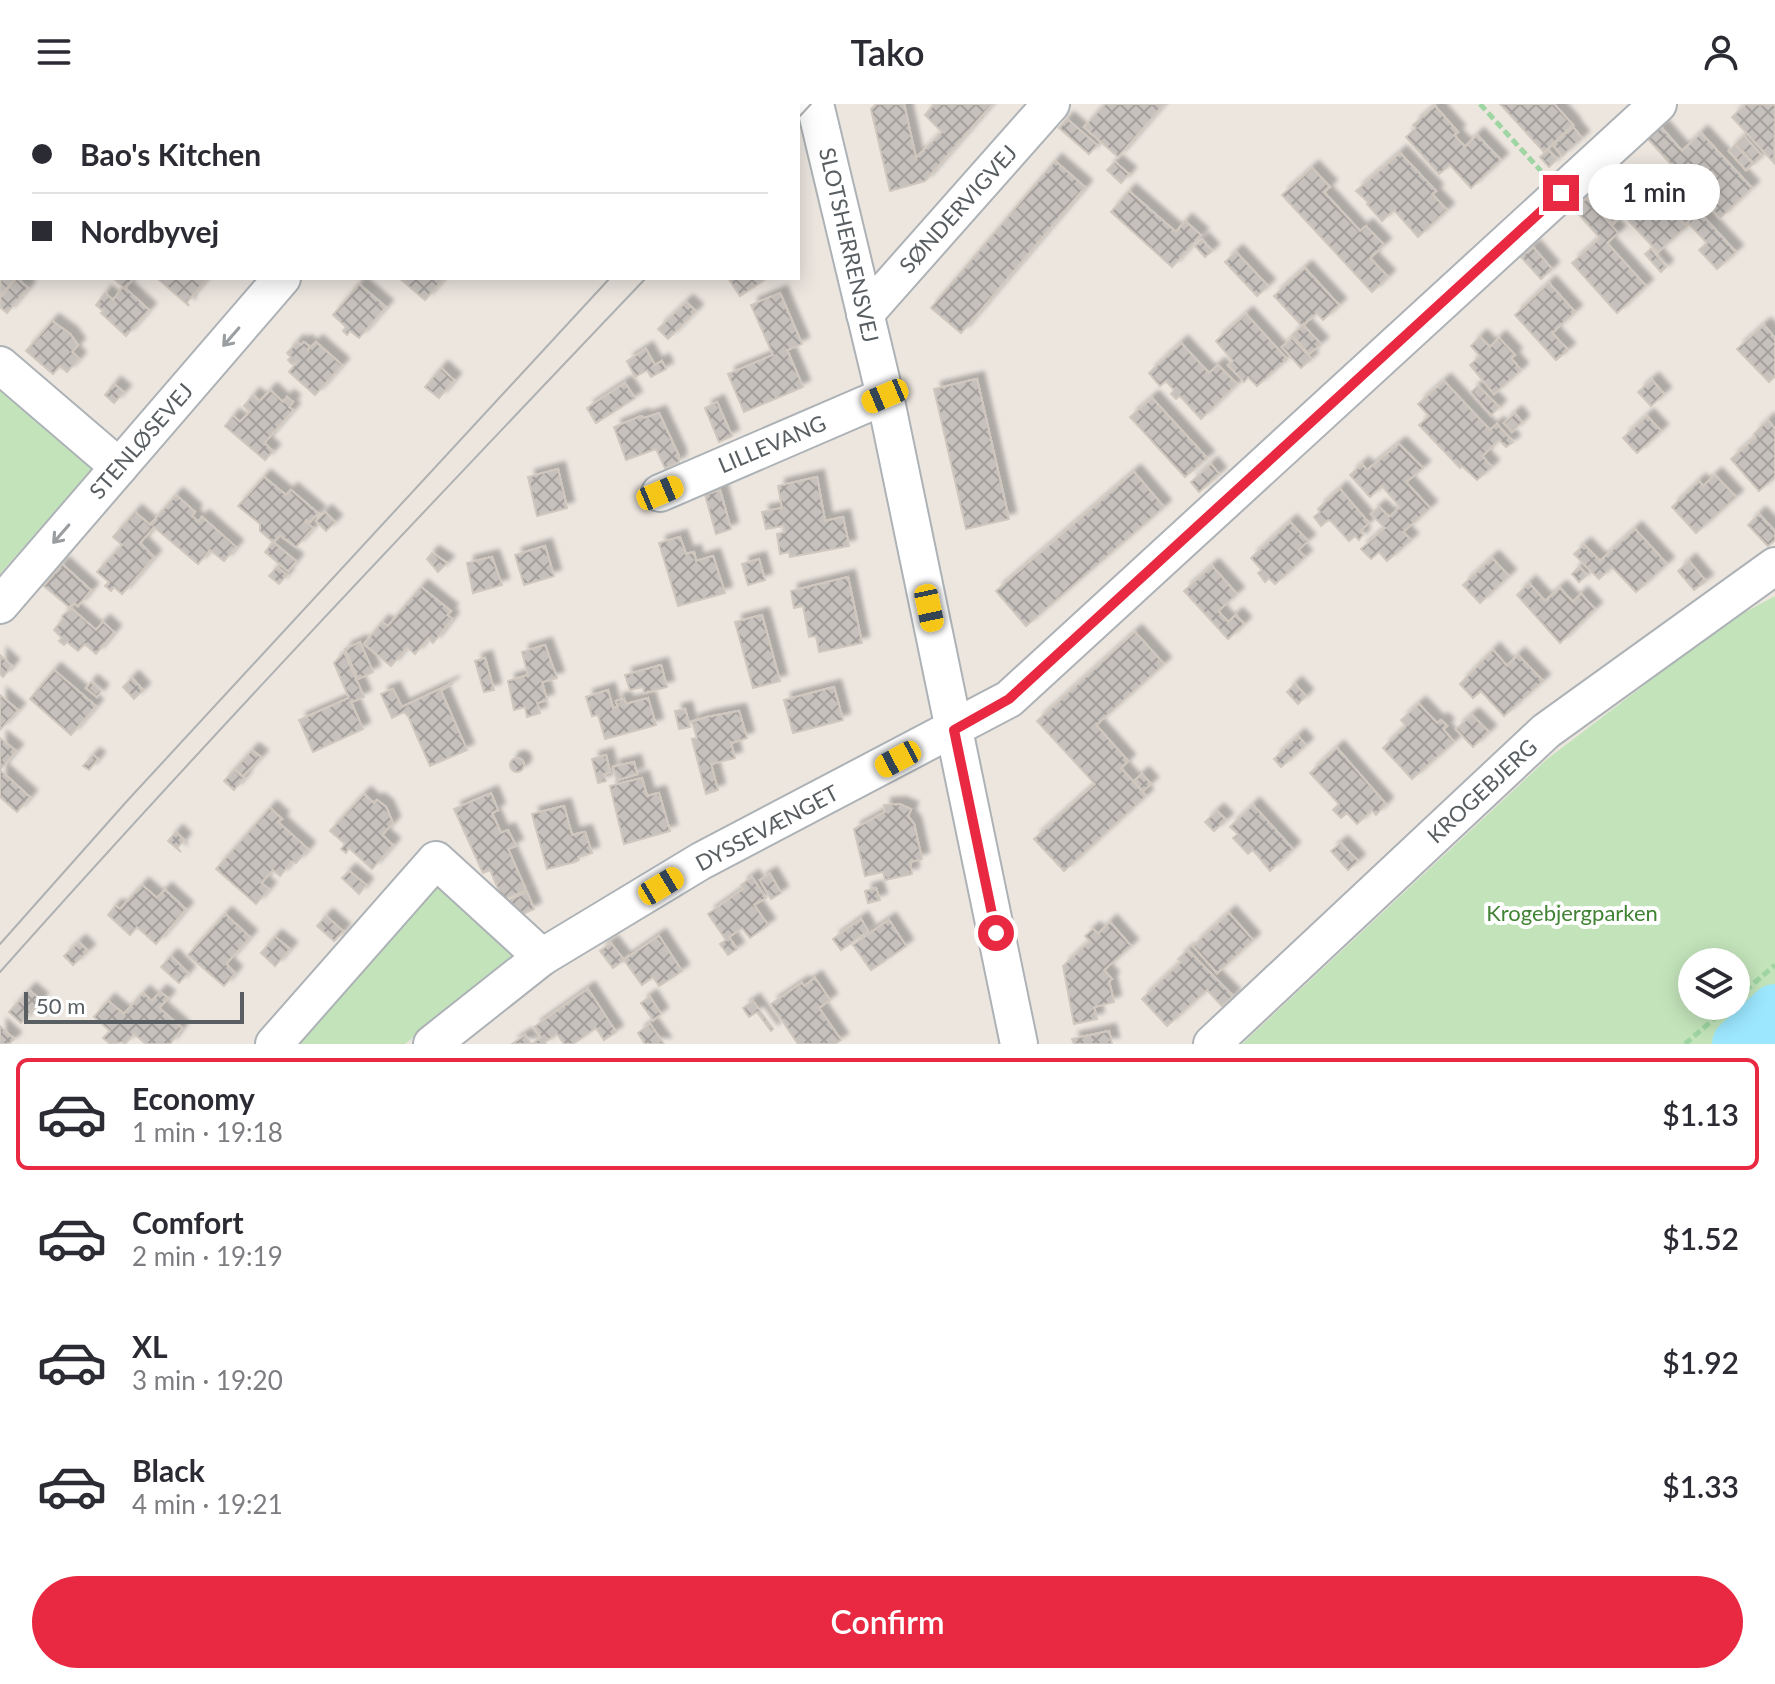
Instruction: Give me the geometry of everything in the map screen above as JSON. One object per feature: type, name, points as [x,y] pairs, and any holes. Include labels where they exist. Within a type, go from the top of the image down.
[{"type":"street","name":"SLOTSHERRENSVEJ","points":[[815,104],[885,396],[1019,1044]]},
{"type":"street","name":"SØNDERVIGVEJ","points":[[865,314],[1051,104]]},
{"type":"street","name":"DYSSEVÆNGET","points":[[432,1044],[542,957],[701,861],[1009,699],[1658,104]]},
{"type":"street","name":"STENLØSEVEJ","points":[[0,605],[280,280]]},
{"type":"street","points":[[0,365],[119,467]]},
{"type":"street","name":"LILLEVANG","points":[[660,493],[885,396]]},
{"type":"street","name":"KROGEBJERG","points":[[1212,1044],[1546,731],[1775,566]]},
{"type":"street","points":[[274,1044],[436,860],[542,957]]},
{"type":"path","points":[[1480,104],[1561,193]]},
{"type":"path","points":[[1750,987],[1775,965]]},
{"type":"path","points":[[1685,1044],[1713,1020]]},
{"type":"green space","points":[[0,381],[96,464],[0,574]]},
{"type":"green space","name":"Krogebjergparken","points":[[1775,596],[1775,1044],[1242,1044],[1546,760],[1727,622]]},
{"type":"green space","points":[[441,880],[515,956],[405,1044],[292,1044]]},
{"type":"building","points":[[876,104],[904,104],[916,158],[942,132],[925,115],[934,104],[992,104],[925,181],[890,191],[871,109]]},
{"type":"building","points":[[1105,104],[1164,104],[1118,157],[1084,127]]},
{"type":"building","points":[[1500,104],[1554,104],[1573,125],[1544,152]]},
{"type":"building","points":[[1746,104],[1775,105],[1774,163],[1732,117]]},
{"type":"building","points":[[1435,106],[1458,132],[1454,135],[1465,147],[1477,135],[1501,160],[1471,188],[1450,165],[1439,174],[1406,137],[1416,128],[1413,125]]},
{"type":"building","points":[[1067,119],[1097,145],[1089,154],[1059,128]]},
{"type":"building","points":[[1573,127],[1582,138],[1562,156],[1553,145]]},
{"type":"building","points":[[1661,127],[1682,151],[1701,133],[1752,188],[1720,218],[1648,139]]},
{"type":"building","points":[[1744,136],[1762,156],[1754,163],[1736,144]]},
{"type":"building","points":[[1735,145],[1753,164],[1746,170],[1729,151]]},
{"type":"building","points":[[1548,150],[1557,159],[1549,167],[1540,157]]},
{"type":"building","points":[[1400,153],[1436,191],[1432,194],[1447,210],[1418,237],[1394,210],[1382,221],[1356,191]]},
{"type":"building","points":[[1055,161],[1085,187],[961,333],[931,308]]},
{"type":"building","points":[[1115,162],[1129,174],[1121,183],[1107,170]]},
{"type":"building","points":[[1312,168],[1330,187],[1324,192],[1360,231],[1366,226],[1384,245],[1370,258],[1388,277],[1372,292],[1282,195]]},
{"type":"building","points":[[1600,184],[1623,209],[1622,216],[1613,224],[1587,196]]},
{"type":"building","points":[[1129,191],[1176,232],[1185,221],[1201,235],[1172,267],[1111,212]]},
{"type":"building","points":[[1656,194],[1685,225],[1699,212],[1736,252],[1717,269],[1699,250],[1707,243],[1689,224],[1658,252],[1628,220]]},
{"type":"building","points":[[1587,198],[1618,233],[1607,243],[1646,286],[1617,313],[1572,263],[1600,238],[1574,209]]},
{"type":"building","points":[[1202,240],[1212,251],[1205,257],[1195,246]]},
{"type":"building","points":[[1533,247],[1552,269],[1541,279],[1521,257]]},
{"type":"building","points":[[1651,249],[1666,267],[1661,272],[1645,254]]},
{"type":"building","points":[[1236,252],[1268,286],[1257,296],[1225,262]]},
{"type":"building","points":[[1305,268],[1339,305],[1323,320],[1317,313],[1303,325],[1321,344],[1309,354],[1292,335],[1302,326],[1274,296]]},
{"type":"building","points":[[1,280],[14,280],[0,296]]},
{"type":"building","points":[[15,280],[28,288],[7,313],[0,307],[0,298]]},
{"type":"building","points":[[115,280],[132,280],[125,288],[149,310],[126,336],[96,305],[105,293],[113,300],[123,287]]},
{"type":"building","points":[[159,280],[205,280],[187,302],[189,306]]},
{"type":"building","points":[[401,280],[442,280],[425,300]]},
{"type":"building","points":[[729,280],[764,280],[740,296]]},
{"type":"building","points":[[1549,283],[1575,312],[1552,333],[1568,350],[1556,360],[1515,315]]},
{"type":"building","points":[[359,284],[386,307],[359,338],[350,331],[347,335],[343,331],[346,327],[333,315]]},
{"type":"building","points":[[780,293],[802,344],[787,350],[803,387],[744,412],[728,374],[773,355],[751,305]]},
{"type":"building","points":[[686,302],[696,311],[668,339],[658,329]]},
{"type":"building","points":[[1246,314],[1287,359],[1257,386],[1248,377],[1244,382],[1228,365],[1233,361],[1216,341]]},
{"type":"building","points":[[52,321],[70,334],[78,345],[72,352],[79,359],[67,372],[60,366],[53,374],[26,351]]},
{"type":"building","points":[[1764,325],[1775,338],[1775,376],[1769,382],[1737,349]]},
{"type":"building","points":[[1480,337],[1490,347],[1499,338],[1515,355],[1511,358],[1521,370],[1494,394],[1470,365],[1480,356],[1471,346]]},
{"type":"building","points":[[1292,338],[1311,359],[1301,368],[1282,347]]},
{"type":"building","points":[[297,342],[301,345],[304,342],[309,346],[308,350],[316,342],[342,365],[315,395],[289,372],[297,362],[292,364],[287,353]]},
{"type":"building","points":[[1181,343],[1209,373],[1218,365],[1237,384],[1201,419],[1180,396],[1176,399],[1171,394],[1174,390],[1166,381],[1160,386],[1149,373]]},
{"type":"building","points":[[646,349],[655,365],[662,361],[666,369],[651,377],[647,370],[635,377],[627,361]]},
{"type":"building","points":[[441,368],[454,380],[439,398],[425,387]]},
{"type":"building","points":[[977,379],[1009,519],[966,529],[934,389]]},
{"type":"building","points":[[1652,380],[1664,394],[1651,406],[1638,392]]},
{"type":"building","points":[[1444,381],[1490,430],[1497,424],[1513,442],[1506,447],[1499,440],[1482,456],[1492,467],[1477,480],[1462,466],[1460,468],[1419,425],[1429,416],[1418,404]]},
{"type":"building","points":[[625,383],[635,398],[596,423],[587,408]]},
{"type":"building","points":[[114,384],[124,392],[114,403],[105,395]]},
{"type":"building","points":[[1478,386],[1499,407],[1491,415],[1471,392]]},
{"type":"building","points":[[270,390],[283,402],[287,397],[293,402],[289,407],[293,410],[264,443],[273,451],[265,460],[225,426],[233,416],[240,422],[250,412],[244,406],[253,395],[260,401]]},
{"type":"building","points":[[1152,398],[1207,458],[1185,477],[1130,417]]},
{"type":"building","points":[[717,402],[732,436],[719,442],[705,408]]},
{"type":"building","points":[[659,413],[679,462],[665,468],[656,449],[626,460],[614,427],[641,416],[645,418]]},
{"type":"building","points":[[1515,413],[1522,422],[1512,432],[1504,423]]},
{"type":"building","points":[[1647,416],[1661,431],[1637,453],[1623,438]]},
{"type":"building","points":[[1768,420],[1775,429],[1775,477],[1759,491],[1731,459],[1756,437],[1754,434]]},
{"type":"building","points":[[1399,444],[1423,468],[1406,482],[1430,508],[1403,532],[1411,540],[1387,561],[1379,552],[1371,559],[1361,549],[1385,528],[1371,514],[1379,507],[1389,517],[1400,507],[1382,486],[1370,497],[1350,475],[1362,464],[1367,470]]},
{"type":"building","points":[[1211,464],[1219,474],[1199,492],[1191,482]]},
{"type":"building","points":[[558,469],[567,508],[537,516],[528,477]]},
{"type":"building","points":[[1134,472],[1164,507],[1026,626],[996,591]]},
{"type":"building","points":[[1715,475],[1736,497],[1696,533],[1672,507],[1699,481],[1703,486]]},
{"type":"building","points":[[264,477],[286,495],[291,490],[318,513],[310,522],[306,520],[313,528],[296,547],[280,535],[273,542],[260,531],[260,524],[238,506]]},
{"type":"building","points":[[817,477],[825,521],[843,517],[849,546],[790,557],[789,552],[780,554],[777,534],[785,532],[783,526],[766,529],[762,512],[782,508],[778,486]]},
{"type":"building","points":[[1340,489],[1369,523],[1360,531],[1363,535],[1359,540],[1355,536],[1349,541],[1331,521],[1321,526],[1314,517],[1320,512],[1318,509]]},
{"type":"building","points":[[720,490],[731,529],[716,534],[705,495]]},
{"type":"building","points":[[176,495],[195,512],[192,516],[198,522],[202,517],[236,547],[224,561],[210,550],[198,564],[154,527],[140,543],[154,557],[122,594],[114,587],[111,591],[105,586],[109,582],[97,572],[122,545],[113,537],[135,512],[150,525]]},
{"type":"building","points":[[325,512],[335,522],[326,531],[316,521]]},
{"type":"building","points":[[1759,514],[1775,531],[1775,540],[1768,546],[1748,525]]},
{"type":"building","points":[[1290,522],[1308,541],[1298,550],[1305,557],[1275,584],[1269,578],[1265,582],[1258,573],[1262,570],[1251,558]]},
{"type":"building","points":[[1635,529],[1667,564],[1636,592],[1612,567],[1599,579],[1574,554],[1584,545],[1600,561]]},
{"type":"building","points":[[680,537],[686,554],[694,552],[696,561],[713,556],[725,593],[678,606],[659,543]]},
{"type":"building","points":[[273,542],[296,561],[288,571],[265,552]]},
{"type":"building","points":[[545,546],[554,576],[524,585],[515,555]]},
{"type":"building","points":[[432,553],[447,563],[438,572],[427,559]]},
{"type":"building","points":[[492,557],[502,585],[473,593],[467,563]]},
{"type":"building","points":[[1492,558],[1509,576],[1480,603],[1463,585]]},
{"type":"building","points":[[759,559],[765,580],[748,585],[742,564]]},
{"type":"building","points":[[1689,561],[1706,581],[1694,590],[1678,571]]},
{"type":"building","points":[[62,564],[91,590],[78,606],[74,603],[69,607],[44,586]]},
{"type":"building","points":[[1212,566],[1237,594],[1218,611],[1228,622],[1236,615],[1244,624],[1228,639],[1184,591]]},
{"type":"building","points":[[277,567],[287,575],[279,584],[269,576]]},
{"type":"building","points":[[1579,567],[1587,575],[1579,582],[1572,574]]},
{"type":"building","points":[[848,577],[862,643],[819,652],[816,636],[809,637],[803,606],[794,608],[791,591]]},
{"type":"building","points":[[1529,583],[1545,601],[1560,588],[1573,602],[1581,594],[1595,609],[1560,643],[1517,595]]},
{"type":"building","points":[[421,587],[451,611],[447,615],[452,619],[433,643],[428,638],[415,654],[407,647],[391,666],[364,644],[382,622],[388,626]]},
{"type":"building","points":[[72,609],[96,630],[103,622],[114,632],[96,654],[85,644],[78,651],[67,642],[64,645],[59,641],[62,638],[54,630],[62,616]]},
{"type":"building","points":[[762,615],[780,681],[753,688],[735,622]]},
{"type":"building","points":[[1135,632],[1164,664],[1096,725],[1128,761],[1121,768],[1146,796],[1064,871],[1034,839],[1095,784],[1037,721]]},
{"type":"building","points":[[360,642],[373,672],[358,679],[345,649]]},
{"type":"building","points":[[545,645],[557,678],[542,682],[547,700],[537,703],[540,713],[527,717],[525,707],[514,710],[508,681],[528,675],[522,652]]},
{"type":"building","points":[[1493,650],[1507,666],[1518,655],[1543,681],[1504,716],[1481,691],[1473,698],[1460,684]]},
{"type":"building","points":[[344,652],[364,697],[351,702],[363,729],[313,752],[299,720],[349,698],[334,663]]},
{"type":"building","points":[[0,655],[12,666],[3,677],[0,674]]},
{"type":"building","points":[[485,658],[494,690],[484,692],[475,661]]},
{"type":"building","points":[[661,665],[667,687],[644,693],[643,687],[630,690],[625,675]]},
{"type":"building","points":[[54,670],[96,706],[71,735],[30,699]]},
{"type":"building","points":[[132,678],[143,690],[134,699],[123,687]]},
{"type":"building","points":[[91,682],[101,691],[97,697],[86,688]]},
{"type":"building","points":[[453,683],[441,691],[467,750],[430,766],[408,716],[404,712],[392,718],[381,694],[393,689],[402,707]]},
{"type":"building","points":[[1295,684],[1306,696],[1298,704],[1287,692]]},
{"type":"building","points":[[834,687],[843,720],[793,733],[784,700]]},
{"type":"building","points":[[608,690],[613,708],[618,707],[616,701],[624,699],[626,704],[648,698],[656,725],[605,739],[598,715],[592,716],[586,697]]},
{"type":"building","points":[[0,695],[18,710],[0,730]]},
{"type":"building","points":[[1419,704],[1437,723],[1441,720],[1447,726],[1443,729],[1454,742],[1412,779],[1383,748],[1406,726],[1401,720]]},
{"type":"building","points":[[685,709],[690,727],[679,729],[675,711]]},
{"type":"building","points":[[739,711],[747,738],[731,743],[735,758],[711,764],[718,790],[706,794],[692,739],[697,738],[692,722]]},
{"type":"building","points":[[1472,715],[1489,732],[1473,747],[1456,729]]},
{"type":"building","points":[[1298,736],[1306,745],[1281,767],[1274,759]]},
{"type":"building","points":[[0,738],[16,751],[0,770]]},
{"type":"building","points":[[1337,748],[1386,804],[1376,815],[1372,810],[1357,824],[1347,813],[1341,818],[1333,810],[1339,804],[1310,773]]},
{"type":"building","points":[[252,750],[261,757],[243,776],[235,769]]},
{"type":"building","points":[[93,755],[98,759],[89,770],[83,766]]},
{"type":"building","points":[[606,755],[610,772],[604,774],[606,781],[598,783],[592,759]]},
{"type":"building","points":[[517,758],[524,765],[517,772],[510,765]]},
{"type":"building","points":[[634,762],[637,774],[617,780],[613,767]]},
{"type":"building","points":[[0,770],[30,797],[17,812],[0,797]]},
{"type":"building","points":[[234,770],[244,778],[234,790],[224,781]]},
{"type":"building","points":[[1142,774],[1151,784],[1143,791],[1134,781]]},
{"type":"building","points":[[642,778],[647,796],[659,793],[670,831],[624,844],[610,786]]},
{"type":"building","points":[[491,793],[498,810],[492,813],[501,833],[508,830],[516,846],[508,849],[526,890],[503,900],[490,870],[483,873],[454,809]]},
{"type":"building","points":[[364,794],[374,803],[377,800],[386,807],[393,823],[382,835],[393,845],[372,869],[349,848],[346,853],[341,849],[345,844],[330,831]]},
{"type":"building","points":[[899,804],[911,809],[908,816],[914,824],[922,859],[910,862],[912,874],[885,880],[883,872],[865,876],[854,829],[885,812],[884,805]]},
{"type":"building","points":[[1253,805],[1293,849],[1270,871],[1253,850],[1248,854],[1233,838],[1238,834],[1230,827]]},
{"type":"building","points":[[564,806],[572,835],[585,832],[592,853],[578,857],[579,860],[575,862],[547,869],[532,814]]},
{"type":"building","points":[[270,808],[282,819],[278,822],[308,849],[296,863],[292,861],[280,876],[273,870],[261,883],[269,889],[256,904],[216,869]]},
{"type":"building","points":[[1217,811],[1226,820],[1214,831],[1205,822]]},
{"type":"building","points":[[176,832],[184,840],[177,848],[181,852],[168,841]]},
{"type":"building","points":[[1341,843],[1358,861],[1348,870],[1331,851]]},
{"type":"building","points":[[349,871],[366,885],[359,894],[342,878]]},
{"type":"building","points":[[770,874],[781,893],[771,899],[760,880]]},
{"type":"building","points":[[752,877],[766,898],[754,905],[768,925],[750,938],[742,928],[729,937],[737,949],[728,955],[720,944],[726,940],[708,914],[743,889],[741,885]]},
{"type":"building","points":[[142,885],[157,898],[165,890],[186,909],[156,944],[137,927],[130,935],[108,915],[115,906],[120,909]]},
{"type":"building","points":[[876,888],[880,900],[868,903],[865,891]]},
{"type":"building","points":[[527,892],[534,909],[516,917],[509,900]]},
{"type":"building","points":[[1229,913],[1253,940],[1217,973],[1193,946]]},
{"type":"building","points":[[225,914],[250,937],[226,964],[235,973],[224,986],[188,955]]},
{"type":"building","points":[[326,916],[343,931],[334,941],[317,926]]},
{"type":"building","points":[[861,919],[868,931],[841,950],[833,939]]},
{"type":"building","points":[[889,920],[906,946],[871,970],[853,945]]},
{"type":"building","points":[[1110,922],[1131,946],[1104,970],[1112,979],[1109,981],[1114,1002],[1094,1007],[1097,1019],[1074,1024],[1063,966],[1090,941],[1085,936],[1093,929],[1098,934]]},
{"type":"building","points":[[659,936],[682,971],[659,986],[653,977],[642,985],[624,960]]},
{"type":"building","points":[[275,937],[290,949],[275,966],[261,953]]},
{"type":"building","points":[[79,942],[88,951],[73,965],[64,956]]},
{"type":"building","points":[[611,943],[624,960],[613,968],[600,951]]},
{"type":"building","points":[[1188,950],[1233,996],[1222,1006],[1207,990],[1167,1026],[1142,999],[1181,962],[1178,959]]},
{"type":"building","points":[[171,956],[188,973],[179,983],[161,967]]},
{"type":"building","points":[[815,978],[830,1000],[819,1008],[841,1040],[835,1044],[798,1044],[771,1004]]},
{"type":"building","points":[[588,989],[616,1032],[604,1040],[596,1028],[573,1044],[564,1044],[557,1034],[546,1044],[532,1044],[541,1037],[534,1027]]},
{"type":"building","points":[[29,990],[41,1000],[21,1023],[9,1012]]},
{"type":"building","points":[[160,992],[168,998],[159,1008],[182,1028],[170,1044],[146,1044],[134,1034],[125,1044],[110,1044],[103,1038],[110,1031],[94,1017],[108,1001],[124,1014],[143,993],[152,1001]]},
{"type":"building","points":[[650,997],[661,1014],[653,1020],[641,1003]]},
{"type":"building","points":[[753,1001],[773,1029],[771,1031],[757,1012],[749,1017],[743,1008]]},
{"type":"building","points":[[650,1024],[664,1044],[645,1044],[638,1033]]},
{"type":"building","points":[[0,1026],[14,1039],[9,1044],[0,1044]]},
{"type":"building","points":[[1109,1031],[1112,1044],[1074,1044],[1072,1039]]},
{"type":"building","points":[[525,1035],[531,1044],[512,1044]]},
{"type":"waterway","points":[[1738,1044],[1775,1010]]},
{"type":"tram line","points":[[800,116],[811,104]]},
{"type":"tram line","points":[[0,944],[127,801],[608,280]]},
{"type":"tram line","points":[[0,972],[239,709],[644,280]]},
{"type":"route","points":[[996,933],[954,730],[1009,699],[1561,193]]}]
